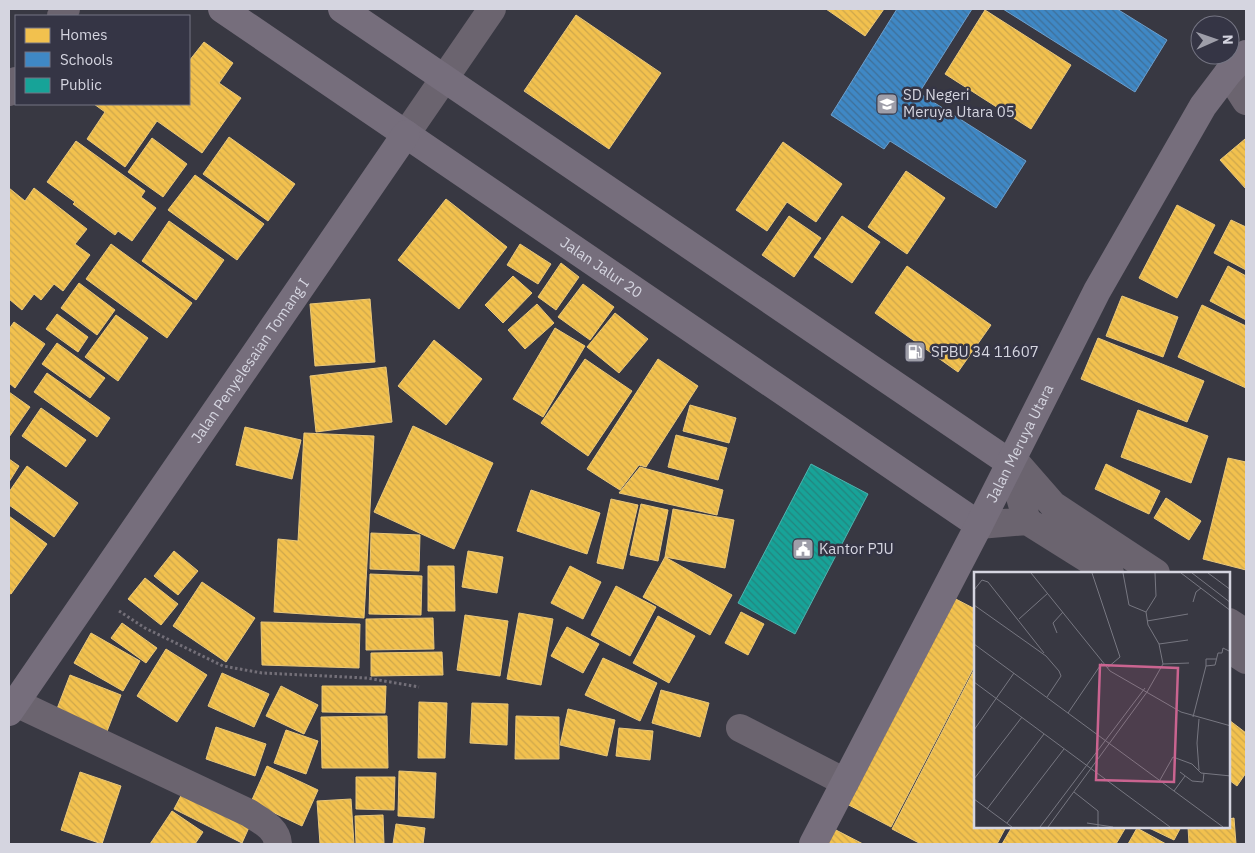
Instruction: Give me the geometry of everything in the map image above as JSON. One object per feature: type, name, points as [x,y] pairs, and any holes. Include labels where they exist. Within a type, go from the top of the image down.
[{"type":"street","name":"Jalan Jalur 20","points":[[222,9],[979,525]]},
{"type":"street","points":[[342,9],[1011,461],[1053,505],[1154,572]]},
{"type":"street","name":"Jalan Penyelesaian Tomang I","points":[[12,707],[492,9]]},
{"type":"street","name":"Jalan Meruya Utara","points":[[813,844],[979,525],[1097,291],[1203,106],[1235,65]]},
{"type":"street","points":[[1237,65],[1246,102]]},
{"type":"street","points":[[1011,461],[1027,521]]},
{"type":"street","points":[[979,525],[1027,521],[1108,572]]},
{"type":"street","points":[[1230,623],[1246,633]]},
{"type":"street","points":[[1230,650],[1246,660]]},
{"type":"street","points":[[12,707],[249,813],[272,829],[278,844]]},
{"type":"street","points":[[740,728],[846,782]]},
{"type":"path","points":[[91,593],[145,628],[223,666],[262,673],[367,678],[419,687]]},
{"type":"building: Homes","points":[[826,9],[884,9],[865,36]]},
{"type":"building: Homes","points":[[985,10],[1071,65],[1031,129],[945,74]]},
{"type":"building: Homes","points":[[576,15],[661,73],[609,149],[524,91]]},
{"type":"building: Homes","points":[[204,42],[233,63],[219,83],[241,98],[202,153],[157,121],[125,167],[87,139],[105,112],[95,105],[190,105],[190,60]]},
{"type":"building: Homes","points":[[229,137],[295,184],[268,221],[203,174]]},
{"type":"building: Homes","points":[[152,138],[187,164],[163,197],[128,172]]},
{"type":"building: Homes","points":[[1245,139],[1246,141],[1246,189],[1220,160]]},
{"type":"building: Homes","points":[[76,141],[145,191],[141,197],[156,208],[132,241],[118,231],[115,235],[47,182]]},
{"type":"building: Homes","points":[[783,142],[842,184],[816,222],[787,202],[767,231],[736,210]]},
{"type":"building: Homes","points":[[906,171],[945,198],[907,254],[868,227]]},
{"type":"building: Homes","points":[[195,175],[264,224],[237,260],[168,210]]},
{"type":"building: Homes","points":[[9,188],[25,201],[34,188],[87,229],[75,244],[90,255],[63,291],[54,284],[41,300],[34,294],[22,310],[9,299]]},
{"type":"building: Homes","points":[[446,199],[507,247],[459,309],[398,260]]},
{"type":"building: Homes","points":[[1177,205],[1215,225],[1177,298],[1139,278]]},
{"type":"building: Homes","points":[[789,216],[821,238],[794,277],[762,255]]},
{"type":"building: Homes","points":[[842,216],[880,242],[852,283],[814,257]]},
{"type":"building: Homes","points":[[1231,220],[1246,227],[1246,270],[1214,253]]},
{"type":"building: Homes","points":[[169,221],[224,260],[196,300],[142,261]]},
{"type":"building: Homes","points":[[111,244],[192,303],[167,338],[86,279]]},
{"type":"building: Homes","points":[[520,244],[551,264],[538,284],[507,265]]},
{"type":"building: Homes","points":[[561,263],[579,277],[556,310],[538,297]]},
{"type":"building: Homes","points":[[907,266],[991,325],[958,372],[875,313]]},
{"type":"building: Homes","points":[[1228,266],[1246,276],[1246,320],[1210,301]]},
{"type":"building: Homes","points":[[513,276],[532,293],[503,323],[485,305]]},
{"type":"building: Homes","points":[[79,283],[115,310],[97,335],[61,308]]},
{"type":"building: Homes","points":[[583,284],[614,307],[590,340],[558,317]]},
{"type":"building: Homes","points":[[1122,296],[1178,317],[1163,357],[1106,336]]},
{"type":"building: Homes","points":[[370,299],[375,362],[315,366],[310,304]]},
{"type":"building: Homes","points":[[537,304],[554,323],[525,349],[508,330]]},
{"type":"building: Homes","points":[[1202,305],[1246,326],[1246,388],[1178,357]]},
{"type":"building: Homes","points":[[615,313],[648,339],[619,373],[587,347]]},
{"type":"building: Homes","points":[[57,314],[88,337],[78,352],[46,329]]},
{"type":"building: Homes","points":[[116,315],[148,338],[118,381],[85,357]]},
{"type":"building: Homes","points":[[14,322],[45,344],[15,388],[9,383],[9,329]]},
{"type":"building: Homes","points":[[555,328],[585,346],[543,417],[513,399]]},
{"type":"building: Homes","points":[[1098,338],[1204,381],[1187,422],[1081,379]]},
{"type":"building: Homes","points":[[434,340],[482,379],[446,425],[398,386]]},
{"type":"building: Homes","points":[[57,343],[105,378],[90,398],[42,364]]},
{"type":"building: Homes","points":[[585,359],[632,391],[588,456],[541,423]]},
{"type":"building: Homes","points":[[658,359],[698,386],[646,467],[639,465],[620,490],[587,469]]},
{"type":"building: Homes","points":[[386,367],[392,422],[316,432],[310,376]]},
{"type":"building: Homes","points":[[47,373],[110,418],[97,437],[34,392]]},
{"type":"building: Homes","points":[[9,392],[30,407],[9,437]]},
{"type":"building: Homes","points":[[690,405],[736,418],[729,443],[683,431]]},
{"type":"building: Homes","points":[[41,408],[86,440],[66,467],[22,436]]},
{"type":"building: Homes","points":[[1138,410],[1208,436],[1191,483],[1121,457]]},
{"type":"building: Homes","points":[[413,426],[493,463],[454,549],[374,512]]},
{"type":"building: Homes","points":[[245,427],[301,440],[292,479],[236,465]]},
{"type":"building: Homes","points":[[304,433],[374,436],[364,618],[274,612],[278,539],[298,541]]},
{"type":"building: Homes","points":[[676,435],[727,448],[718,480],[668,467]]},
{"type":"building: Homes","points":[[1228,458],[1246,462],[1246,570],[1203,559]]},
{"type":"building: Homes","points":[[9,459],[19,466],[9,482]]},
{"type":"building: Homes","points":[[1106,464],[1160,491],[1149,514],[1095,489]]},
{"type":"building: Homes","points":[[27,466],[78,503],[54,537],[9,505],[9,492]]},
{"type":"building: Homes","points":[[640,467],[723,490],[717,515],[619,493]]},
{"type":"building: Homes","points":[[531,490],[600,513],[587,554],[517,531]]},
{"type":"building: Homes","points":[[1166,498],[1201,521],[1189,540],[1154,518]]},
{"type":"building: Homes","points":[[611,499],[638,505],[623,569],[597,563]]},
{"type":"building: Homes","points":[[641,504],[668,510],[658,561],[630,555]]},
{"type":"building: Homes","points":[[673,509],[734,520],[725,568],[665,557]]},
{"type":"building: Homes","points":[[9,516],[47,544],[11,594],[9,593]]},
{"type":"building: Homes","points":[[371,533],[420,535],[419,571],[370,569]]},
{"type":"building: Homes","points":[[174,551],[198,571],[178,595],[154,576]]},
{"type":"building: Homes","points":[[468,551],[503,557],[497,593],[462,587]]},
{"type":"building: Homes","points":[[665,557],[732,595],[710,635],[643,597]]},
{"type":"building: Homes","points":[[428,566],[454,566],[455,611],[428,611]]},
{"type":"building: Homes","points":[[570,566],[601,582],[583,619],[551,603]]},
{"type":"building: Homes","points":[[370,574],[422,576],[421,615],[369,614]]},
{"type":"building: Homes","points":[[145,578],[178,604],[161,625],[128,599]]},
{"type":"building: Homes","points":[[202,582],[255,618],[226,662],[173,626]]},
{"type":"building: Homes","points":[[616,586],[656,607],[630,656],[591,635]]},
{"type":"building: Homes","points":[[950,596],[974,608],[974,667],[891,827],[843,802]]},
{"type":"building: Homes","points":[[741,612],[764,624],[748,655],[725,643]]},
{"type":"building: Homes","points":[[519,613],[553,619],[541,685],[507,679]]},
{"type":"building: Homes","points":[[465,615],[508,621],[500,676],[457,670]]},
{"type":"building: Homes","points":[[658,616],[695,636],[669,683],[633,663]]},
{"type":"building: Homes","points":[[433,618],[434,649],[366,650],[366,619]]},
{"type":"building: Homes","points":[[261,622],[360,624],[359,668],[262,665]]},
{"type":"building: Homes","points":[[122,623],[157,648],[146,663],[111,638]]},
{"type":"building: Homes","points":[[567,627],[599,644],[583,673],[551,656]]},
{"type":"building: Homes","points":[[91,633],[140,661],[123,691],[74,663]]},
{"type":"building: Homes","points":[[166,649],[207,675],[177,722],[137,696]]},
{"type":"building: Homes","points":[[442,652],[443,675],[371,676],[371,653]]},
{"type":"building: Homes","points":[[603,658],[657,683],[640,721],[585,695]]},
{"type":"building: Homes","points":[[974,670],[974,828],[1005,828],[997,844],[921,844],[892,829]]},
{"type":"building: Homes","points":[[222,673],[269,694],[254,727],[208,706]]},
{"type":"building: Homes","points":[[70,675],[121,695],[106,734],[55,714]]},
{"type":"building: Homes","points":[[281,686],[318,705],[304,734],[266,716]]},
{"type":"building: Homes","points":[[322,686],[386,686],[385,713],[322,712]]},
{"type":"building: Homes","points":[[661,690],[709,703],[700,737],[652,723]]},
{"type":"building: Homes","points":[[419,702],[447,703],[445,758],[418,758]]},
{"type":"building: Homes","points":[[472,703],[508,704],[507,745],[470,743]]},
{"type":"building: Homes","points":[[568,709],[615,720],[607,756],[560,745]]},
{"type":"building: Homes","points":[[387,716],[388,768],[322,768],[321,717]]},
{"type":"building: Homes","points":[[516,716],[559,717],[559,759],[515,759]]},
{"type":"building: Homes","points":[[1230,721],[1246,733],[1246,773],[1237,786],[1230,781]]},
{"type":"building: Homes","points":[[216,727],[266,744],[255,776],[206,759]]},
{"type":"building: Homes","points":[[619,728],[653,731],[650,760],[616,756]]},
{"type":"building: Homes","points":[[286,730],[318,741],[306,774],[274,763]]},
{"type":"building: Homes","points":[[267,766],[318,790],[302,826],[251,802]]},
{"type":"building: Homes","points":[[399,771],[436,773],[434,818],[398,816]]},
{"type":"building: Homes","points":[[80,772],[121,786],[102,844],[61,830]]},
{"type":"building: Homes","points":[[356,777],[395,777],[394,810],[356,809]]},
{"type":"building: Homes","points":[[184,790],[251,823],[242,843],[174,809]]},
{"type":"building: Homes","points":[[351,799],[354,844],[320,844],[317,801]]},
{"type":"building: Homes","points":[[172,811],[203,832],[195,844],[150,844]]},
{"type":"building: Homes","points":[[383,815],[384,844],[356,844],[355,816]]},
{"type":"building: Homes","points":[[1234,818],[1236,844],[1189,844],[1188,828],[1230,828],[1230,819]]},
{"type":"building: Homes","points":[[396,824],[425,828],[423,844],[393,844]]},
{"type":"building: Homes","points":[[1011,828],[1125,828],[1116,844],[1002,844]]},
{"type":"building: Homes","points":[[1137,828],[1166,844],[1128,844]]},
{"type":"building: Homes","points":[[1149,828],[1180,828],[1174,840]]},
{"type":"building: Homes","points":[[834,829],[863,844],[825,844]]},
{"type":"building: Schools","name":"SD Negeri Meruya Utara 05","points":[[897,9],[972,9],[919,93],[1026,161],[996,208],[890,141],[884,149],[831,115]]},
{"type":"building: Schools","points":[[1003,9],[1117,9],[1167,40],[1135,92]]},
{"type":"building: Public","name":"Kantor PJU","points":[[811,464],[868,494],[795,634],[738,603]]},
{"type":"place","name":"SD Negeri Meruya Utara 05","points":[[887,104]]},
{"type":"place","name":"SPBU 34 11607","points":[[915,352]]},
{"type":"place","name":"Kantor PJU","points":[[803,549]]}]
